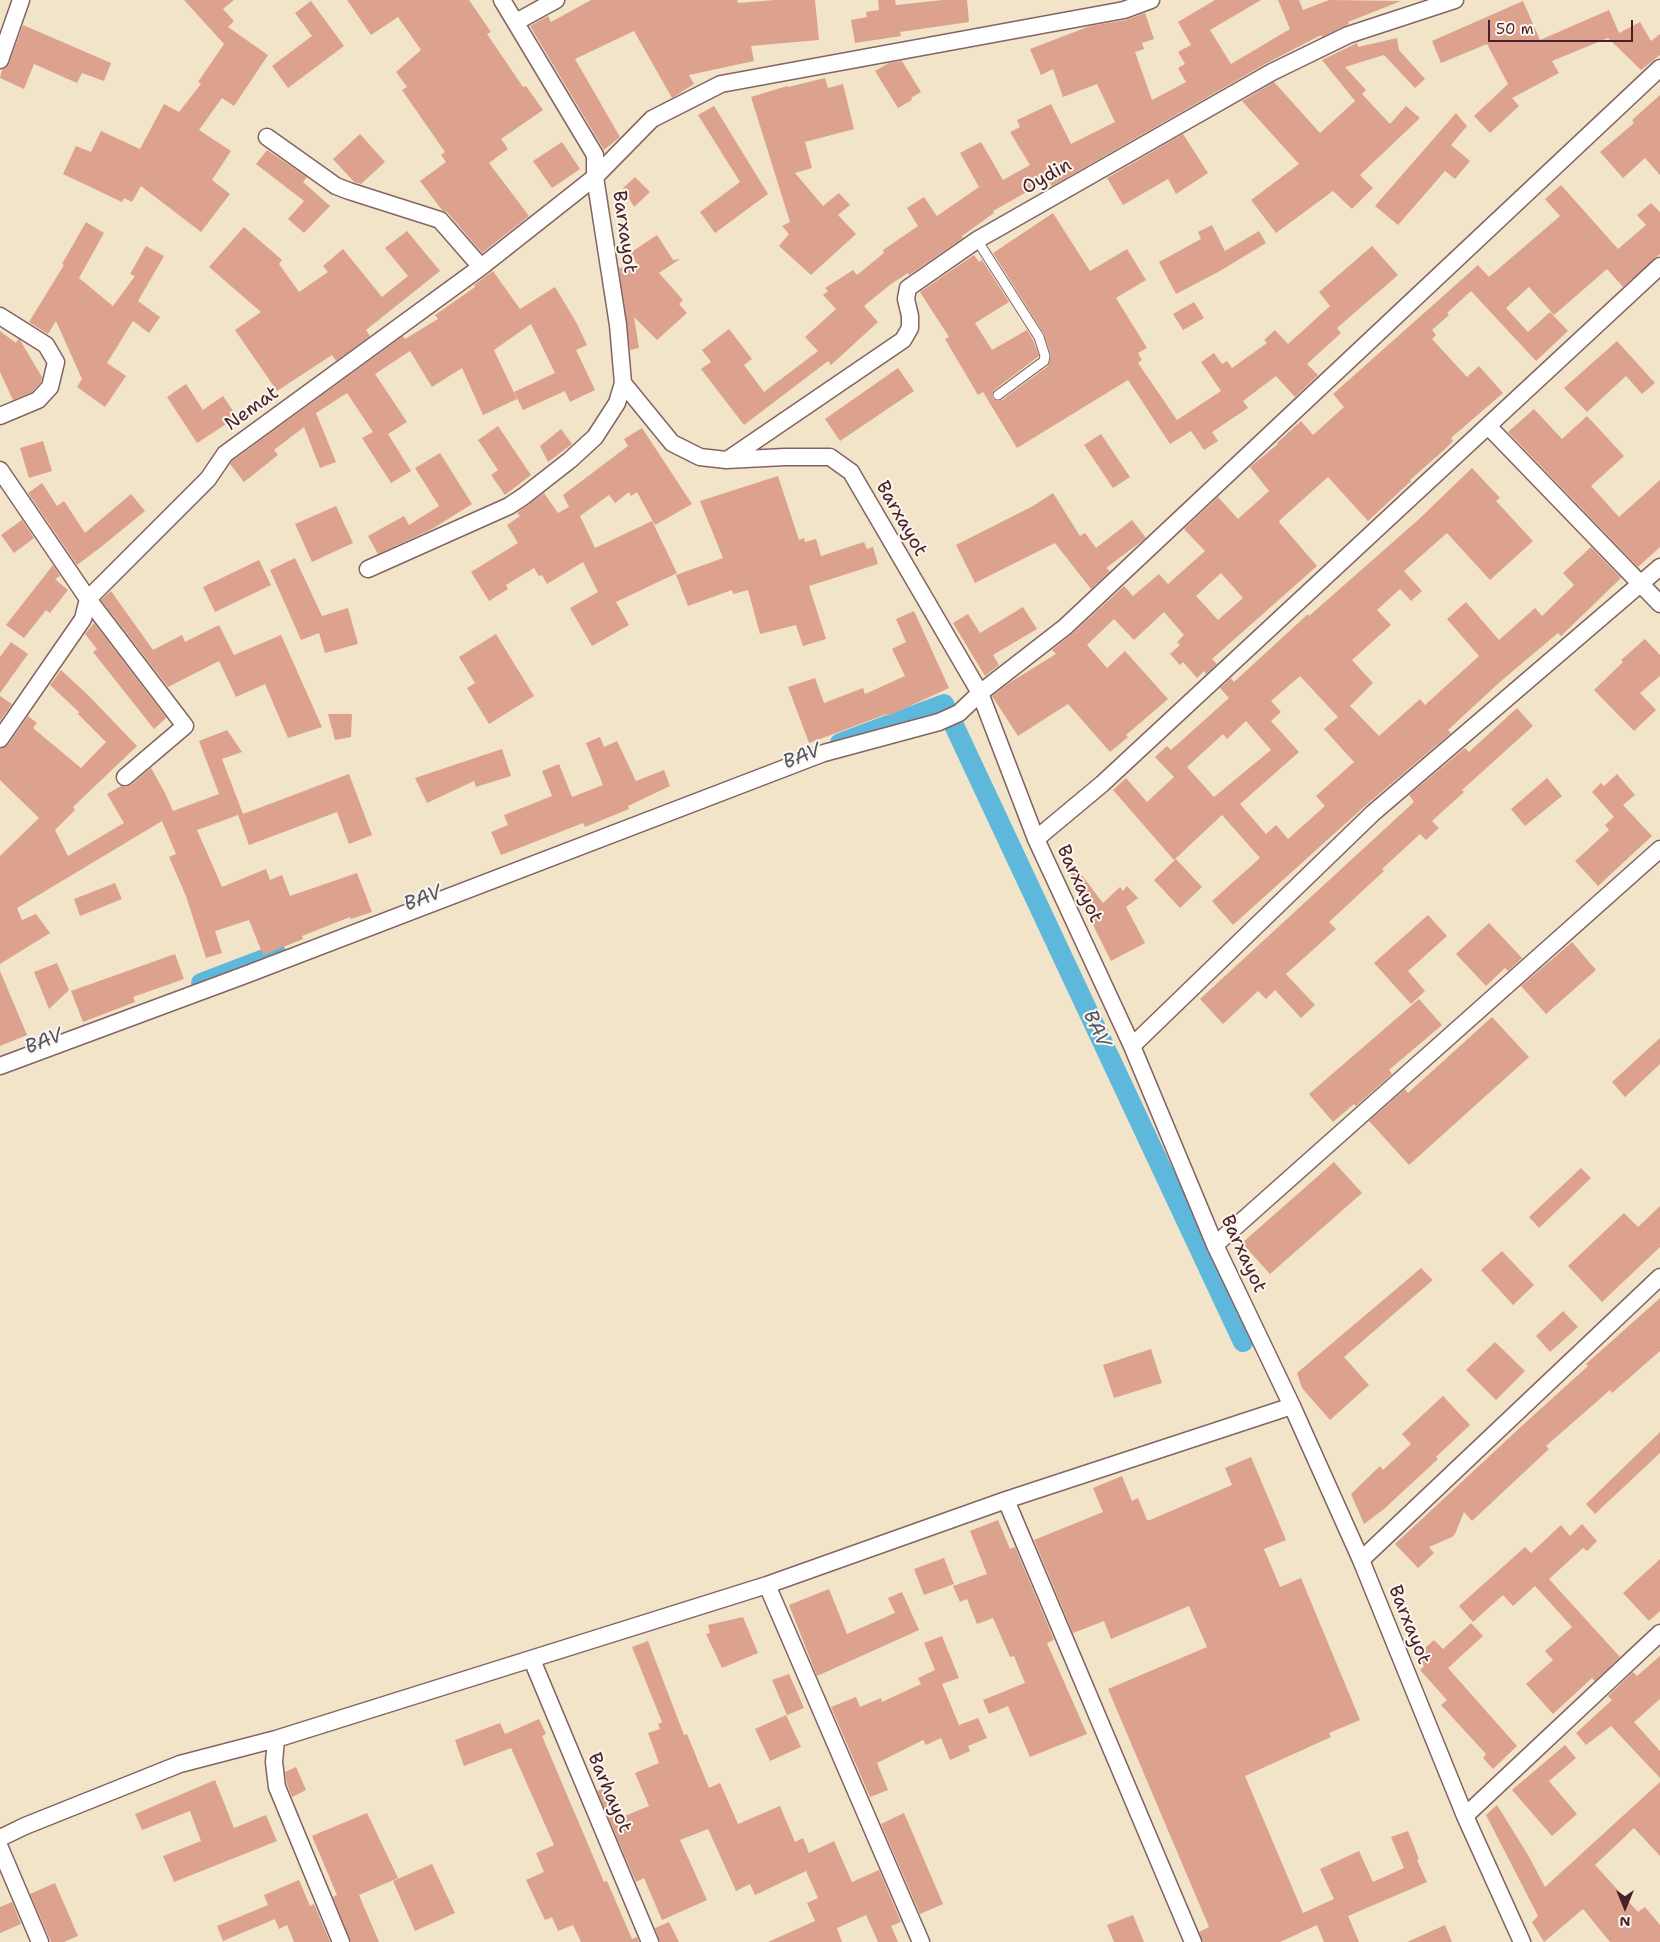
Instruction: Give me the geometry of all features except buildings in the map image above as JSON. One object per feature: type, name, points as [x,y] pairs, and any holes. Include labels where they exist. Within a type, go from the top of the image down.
[{"type":"street","points":[[0,60],[4,38],[21,0]]},
{"type":"street","name":"Barxayot","points":[[502,0],[596,155],[596,177],[618,325],[623,383],[672,443],[700,457],[726,460],[830,457],[850,472],[980,693],[1036,839],[1132,1046],[1215,1245],[1292,1406],[1361,1560],[1465,1816],[1522,1942]]},
{"type":"street","points":[[516,22],[556,0]]},
{"type":"street","name":"Nemat","points":[[0,738],[83,619],[88,599],[208,479],[225,454],[480,267],[596,177],[652,119],[721,84],[1151,0]]},
{"type":"street","name":"Oydin","points":[[726,460],[903,340],[910,328],[910,316],[906,299],[908,288],[977,240],[1272,72],[1348,35],[1455,0]]},
{"type":"street","points":[[0,1066],[255,971],[824,753],[939,722],[959,713],[980,693],[1065,627],[1660,68]]},
{"type":"street","points":[[267,137],[336,186],[440,220],[480,267]]},
{"type":"street","points":[[1036,839],[1102,784],[1660,266]]},
{"type":"street","points":[[0,316],[46,345],[56,362],[50,387],[38,400],[0,416]]},
{"type":"street","points":[[368,569],[509,506],[524,496],[570,460],[596,436],[617,403],[623,383]]},
{"type":"street","points":[[1488,426],[1642,583],[1660,604]]},
{"type":"street","points":[[0,470],[88,599],[185,726],[125,777]]},
{"type":"street","points":[[1132,1046],[1373,813],[1660,567]]},
{"type":"street","points":[[1215,1245],[1660,849]]},
{"type":"street","points":[[1361,1560],[1660,1277]]},
{"type":"street","points":[[0,1838],[25,1826],[180,1764],[276,1739],[767,1585],[1006,1500],[1292,1406]]},
{"type":"street","points":[[1006,1500],[1193,1942]]},
{"type":"street","points":[[767,1585],[921,1942]]},
{"type":"street","points":[[1465,1816],[1660,1633]]},
{"type":"street","name":"Barhayot","points":[[532,1660],[650,1942]]},
{"type":"street","points":[[276,1739],[274,1762],[277,1787],[341,1942]]},
{"type":"street","points":[[0,1848],[40,1942]]},
{"type":"lane","points":[[977,240],[1040,337],[1045,356],[1044,361],[998,395]]},
{"type":"waterway","name":"BAV","points":[[840,743],[944,704],[1243,1342]]},
{"type":"waterway","name":"BAV","points":[[201,983],[277,954]]}]
